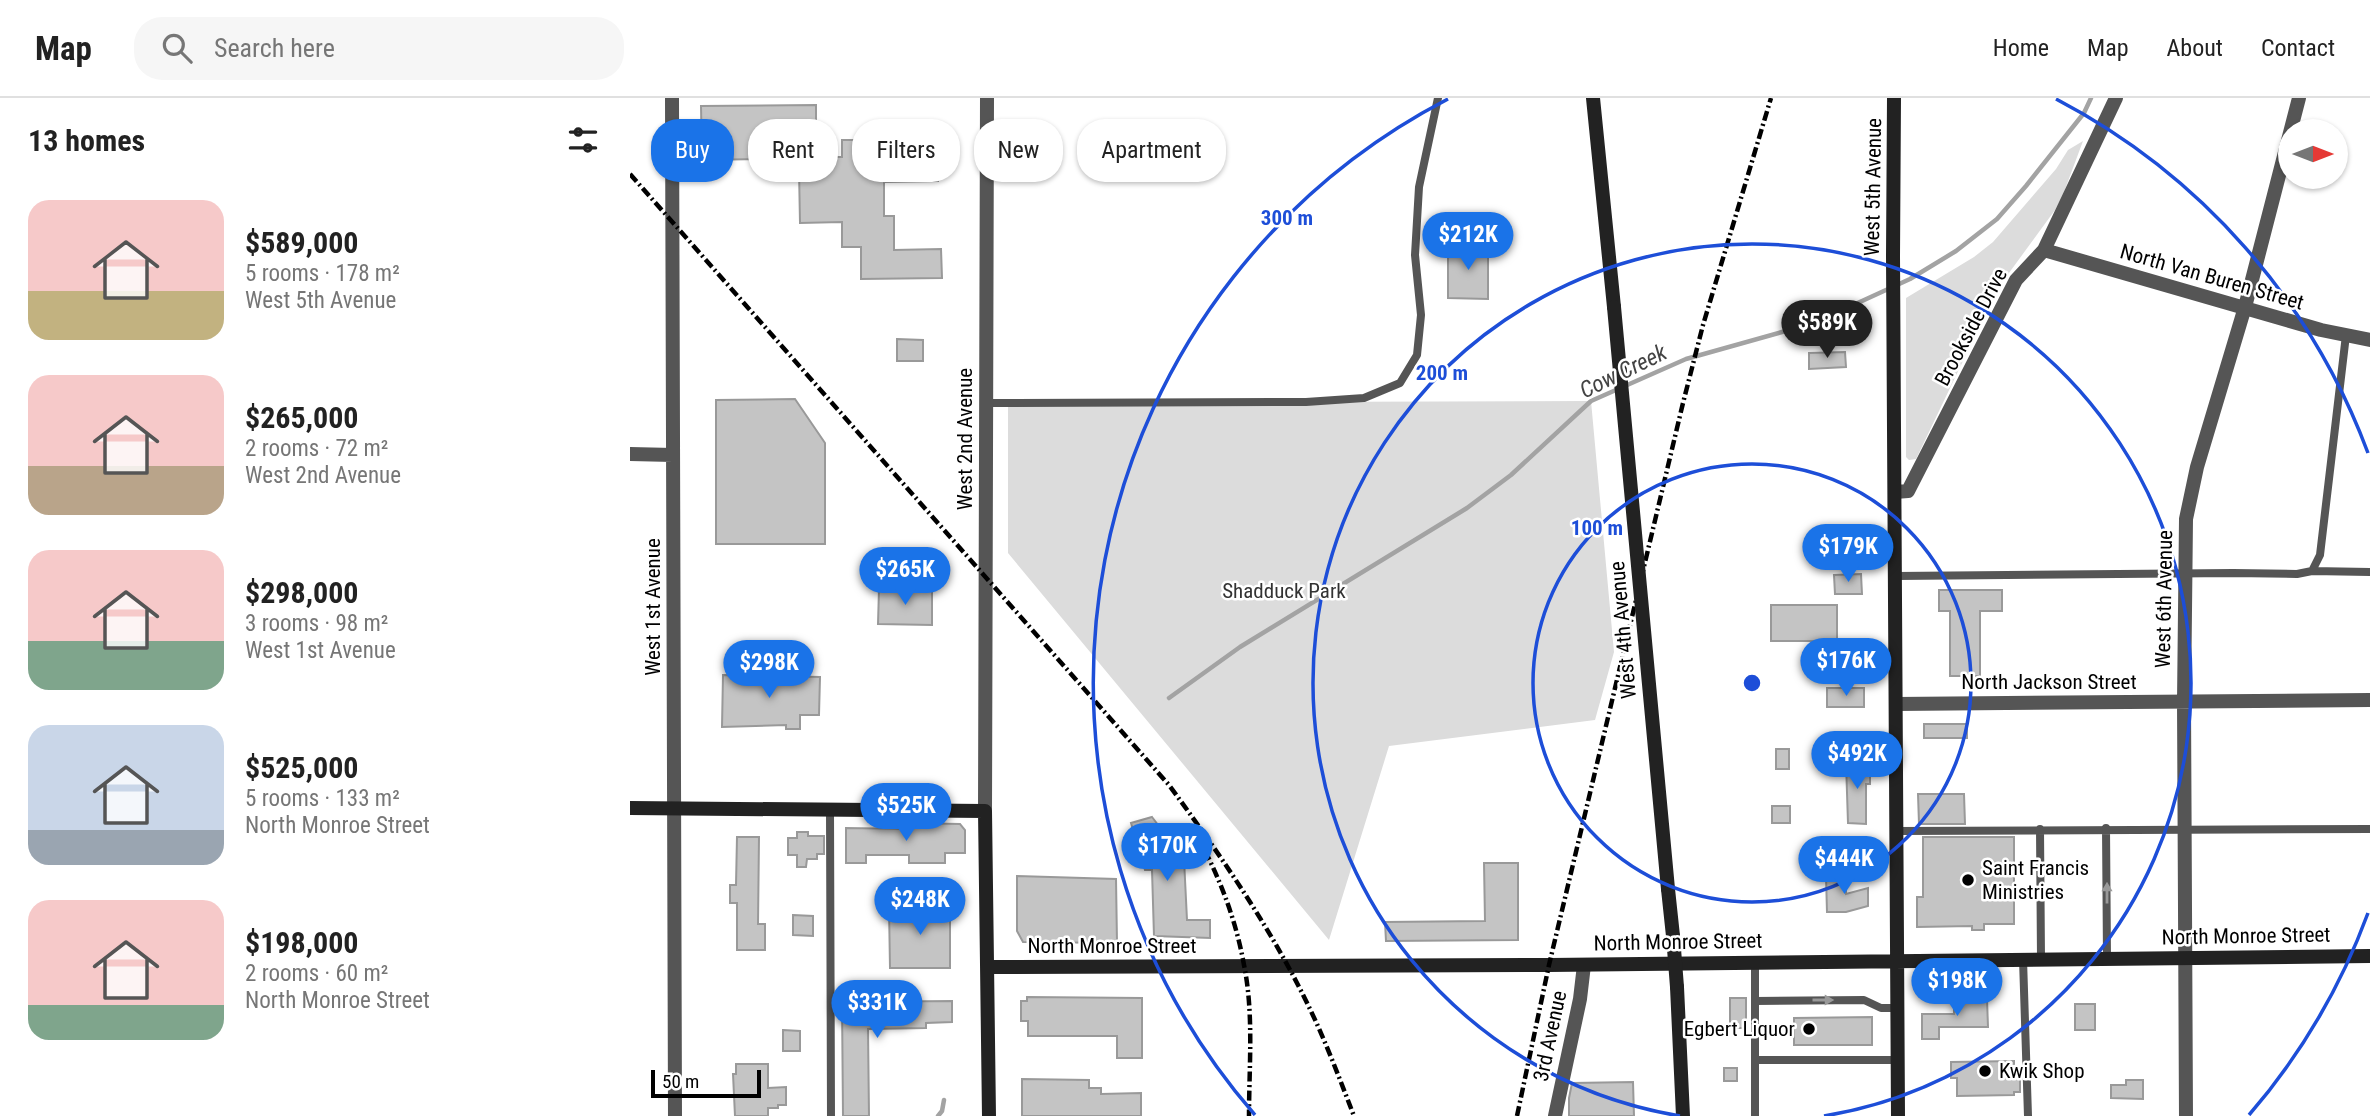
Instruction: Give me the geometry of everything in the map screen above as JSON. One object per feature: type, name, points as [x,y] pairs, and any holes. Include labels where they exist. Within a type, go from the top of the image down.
[{"type":"street","name":"West 1st Avenue","points":[[672,98],[675,1116]]},
{"type":"street","name":"West 2nd Avenue","points":[[987,98],[985,811],[989,1116]]},
{"type":"street","name":"West 4th Avenue","points":[[1593,98],[1673,936],[1684,1116]]},
{"type":"street","name":"West 5th Avenue","points":[[1894,98],[1898,1116]]},
{"type":"street","name":"Brookside Drive","points":[[1895,492],[1908,491],[2016,280],[2044,250],[2116,98]]},
{"type":"street","name":"West 6th Avenue","points":[[2186,1116],[2186,519],[2192,488],[2245,307],[2299,98]]},
{"type":"street","name":"North Van Buren Street","points":[[2044,250],[2321,330],[2370,340]]},
{"type":"street","points":[[630,454],[673,455]]},
{"type":"street","name":"North Jackson Street","points":[[1896,704],[2370,700]]},
{"type":"street","points":[[630,808],[985,811]]},
{"type":"street","name":"North Monroe Street","points":[[988,967],[1584,965],[2370,956]]},
{"type":"street","name":"3rd Avenue","points":[[1555,1116],[1580,999],[1584,965]]},
{"type":"lane","points":[[986,403],[1306,402],[1364,398],[1400,383],[1417,355],[1421,315],[1415,255],[1419,187],[1438,98]]},
{"type":"lane","points":[[2312,571],[2320,555],[2346,335]]},
{"type":"lane","points":[[1896,576],[2370,572]]},
{"type":"lane","points":[[830,810],[831,1116]]},
{"type":"lane","points":[[2106,828],[2107,958]]},
{"type":"lane","points":[[1897,831],[2106,828],[2370,829]]},
{"type":"lane","points":[[2040,829],[2041,959]]},
{"type":"lane","points":[[2023,959],[2028,1116]]},
{"type":"lane","points":[[1755,961],[1755,1116]]},
{"type":"lane","points":[[1755,1001],[1864,1000],[1881,1008],[1898,1008]]},
{"type":"lane","points":[[1755,1060],[1898,1060]]},
{"type":"green space","points":[[2083,141],[2055,210],[1998,288],[1916,459],[1909,460],[1906,457],[1906,298],[1974,257],[1993,242],[2056,169],[2068,150]]},
{"type":"green space","name":"Shadduck Park","points":[[1591,401],[1614,652],[1595,720],[1389,746],[1329,940],[1008,553],[1008,403]]},
{"type":"building","points":[[816,105],[816,119],[748,119],[748,159],[734,159],[734,119],[701,119],[701,106]]},
{"type":"building","points":[[842,140],[852,140],[852,182],[884,182],[884,216],[894,216],[894,250],[941,249],[942,278],[861,279],[861,247],[842,247],[842,222],[800,223],[799,182],[838,182],[838,157],[842,157]]},
{"type":"building","points":[[1448,245],[1488,245],[1488,299],[1448,298]]},
{"type":"building","points":[[897,339],[923,340],[923,361],[897,361]]},
{"type":"building","points":[[1845,352],[1846,367],[1809,369],[1809,353]]},
{"type":"building","points":[[795,399],[825,443],[825,544],[716,544],[716,400]]},
{"type":"building","points":[[1861,574],[1862,594],[1835,594],[1834,575]]},
{"type":"building","points":[[879,589],[932,590],[932,625],[878,624]]},
{"type":"building","points":[[1939,590],[2002,590],[2002,611],[1980,611],[1980,676],[1950,676],[1950,611],[1939,611]]},
{"type":"building","points":[[1771,605],[1837,605],[1837,641],[1771,641]]},
{"type":"building","points":[[723,675],[820,677],[819,715],[800,715],[800,729],[786,729],[786,725],[722,727]]},
{"type":"building","points":[[1827,688],[1864,688],[1864,707],[1827,707]]},
{"type":"building","points":[[1924,724],[1967,724],[1967,738],[1924,738]]},
{"type":"building","points":[[1776,749],[1789,749],[1789,769],[1776,769]]},
{"type":"building","points":[[1846,762],[1870,762],[1870,784],[1866,784],[1866,824],[1848,823]]},
{"type":"building","points":[[1918,794],[1964,794],[1965,824],[1919,824]]},
{"type":"building","points":[[1772,806],[1790,806],[1790,823],[1772,823]]},
{"type":"building","points":[[1152,817],[1184,859],[1187,920],[1210,920],[1210,938],[1154,936],[1152,870],[1145,870],[1131,823]]},
{"type":"building","points":[[910,823],[960,824],[965,830],[965,853],[945,853],[945,863],[909,863],[909,855],[866,855],[866,863],[846,863],[846,828],[910,829]]},
{"type":"building","points":[[797,832],[808,832],[808,836],[824,836],[824,854],[817,854],[817,859],[807,859],[806,867],[797,867],[797,855],[788,855],[788,838],[797,838]]},
{"type":"building","points":[[737,837],[759,837],[758,924],[765,924],[765,950],[737,950],[737,903],[730,903],[730,885],[736,885]]},
{"type":"building","points":[[1923,837],[2014,837],[2014,924],[1984,924],[1984,930],[1972,930],[1972,926],[1917,927],[1917,897],[1923,897]]},
{"type":"building","points":[[1484,863],[1518,863],[1518,940],[1386,941],[1385,922],[1485,921]]},
{"type":"building","points":[[1017,876],[1116,879],[1117,943],[1023,942],[1017,931]]},
{"type":"building","points":[[1826,876],[1846,876],[1846,894],[1868,888],[1868,906],[1846,912],[1827,912]]},
{"type":"building","points":[[950,906],[950,968],[890,968],[889,907]]},
{"type":"building","points":[[793,915],[813,916],[813,936],[793,935]]},
{"type":"building","points":[[1027,997],[1142,998],[1142,1058],[1117,1058],[1117,1036],[1028,1036],[1028,1021],[1021,1021],[1021,1001],[1027,1001]]},
{"type":"building","points":[[1730,998],[1746,998],[1746,1028],[1730,1028]]},
{"type":"building","points":[[1954,999],[1987,999],[1988,1027],[1939,1027],[1939,1039],[1922,1039],[1922,1014],[1954,1014]]},
{"type":"building","points":[[952,1001],[952,1022],[926,1023],[926,1028],[868,1029],[869,1116],[843,1116],[842,1002]]},
{"type":"building","points":[[2075,1004],[2095,1004],[2095,1030],[2075,1030]]},
{"type":"building","points":[[1872,1017],[1872,1045],[1794,1045],[1794,1018]]},
{"type":"building","points":[[783,1030],[800,1031],[800,1051],[783,1051]]},
{"type":"building","points":[[2014,1061],[2014,1070],[2020,1070],[2020,1092],[2014,1092],[2014,1095],[1957,1096],[1957,1078],[1951,1078],[1951,1062]]},
{"type":"building","points":[[736,1064],[768,1064],[768,1088],[786,1087],[786,1105],[768,1108],[768,1116],[735,1116],[733,1074],[736,1074]]},
{"type":"building","points":[[1724,1068],[1737,1068],[1737,1081],[1724,1081]]},
{"type":"building","points":[[1022,1079],[1089,1080],[1089,1088],[1101,1088],[1101,1094],[1141,1093],[1141,1116],[1022,1116]]},
{"type":"building","points":[[2126,1080],[2143,1080],[2143,1099],[2111,1098],[2111,1085],[2126,1085]]},
{"type":"building","points":[[1633,1082],[1634,1116],[1569,1116],[1572,1083]]},
{"type":"waterway","name":"Cow Creek","points":[[1169,698],[1240,647],[1467,508],[1511,475],[1591,401],[1686,359],[1814,323],[1910,279],[1956,251],[1997,219],[2084,113],[2091,98]]},
{"type":"waterway","name":"Cow Creek","points":[[938,1116],[944,1100]]},
{"type":"railway","points":[[1517,1116],[1549,965],[1683,403],[1703,325],[1771,98]]},
{"type":"railway","points":[[630,174],[1169,785],[1226,866],[1278,949],[1315,1020],[1354,1116]]},
{"type":"railway","points":[[1196,834],[1226,898],[1244,965],[1250,1021],[1249,1116]]},
{"type":"place","name":"Saint Francis Ministries","points":[[1968,880]]},
{"type":"place","name":"Egbert Liquor","points":[[1809,1029]]},
{"type":"place","name":"Kwik Shop","points":[[1985,1071]]}]
